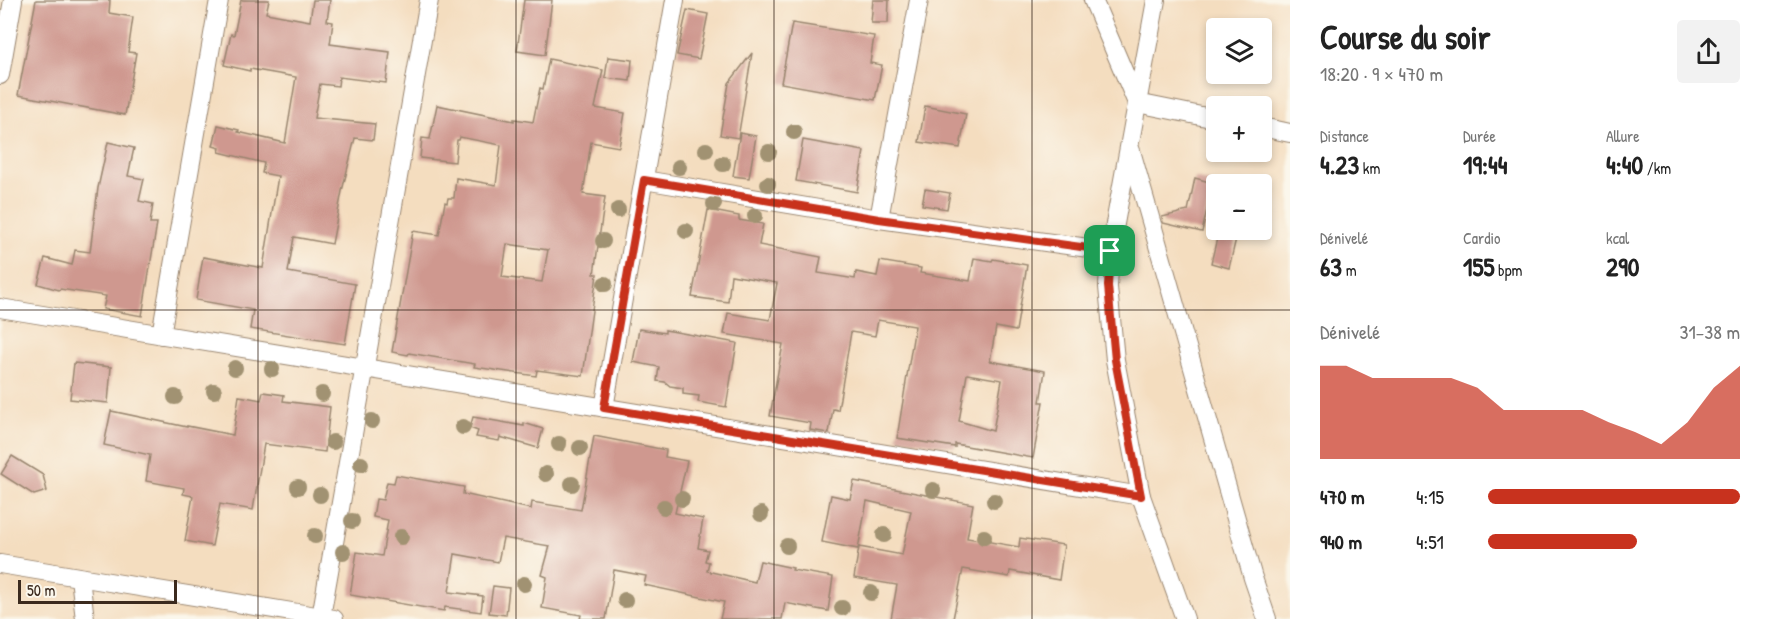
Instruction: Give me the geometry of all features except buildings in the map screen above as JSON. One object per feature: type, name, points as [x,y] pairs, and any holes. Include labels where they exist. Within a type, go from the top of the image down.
[{"type":"street","points":[[0,75],[13,0]]},
{"type":"street","points":[[161,335],[219,0]]},
{"type":"street","points":[[0,564],[328,618],[364,368],[429,0]]},
{"type":"street","points":[[604,408],[675,0]]},
{"type":"street","points":[[879,219],[919,0]]},
{"type":"street","points":[[1093,0],[1137,103]]},
{"type":"street","points":[[1156,0],[1110,251],[1108,286],[1115,360],[1141,496],[1185,619]]},
{"type":"street","points":[[1137,103],[1206,116]]},
{"type":"street","points":[[1272,129],[1290,133]]},
{"type":"street","points":[[1130,146],[1253,578],[1267,619]]},
{"type":"street","points":[[644,180],[879,219],[1110,251]]},
{"type":"street","points":[[0,308],[1141,496]]},
{"type":"street","points":[[80,578],[85,619]]},
{"type":"route","points":[[644,180],[879,219],[1110,251],[1108,286],[1115,360],[1141,496],[604,408],[644,180]]}]
